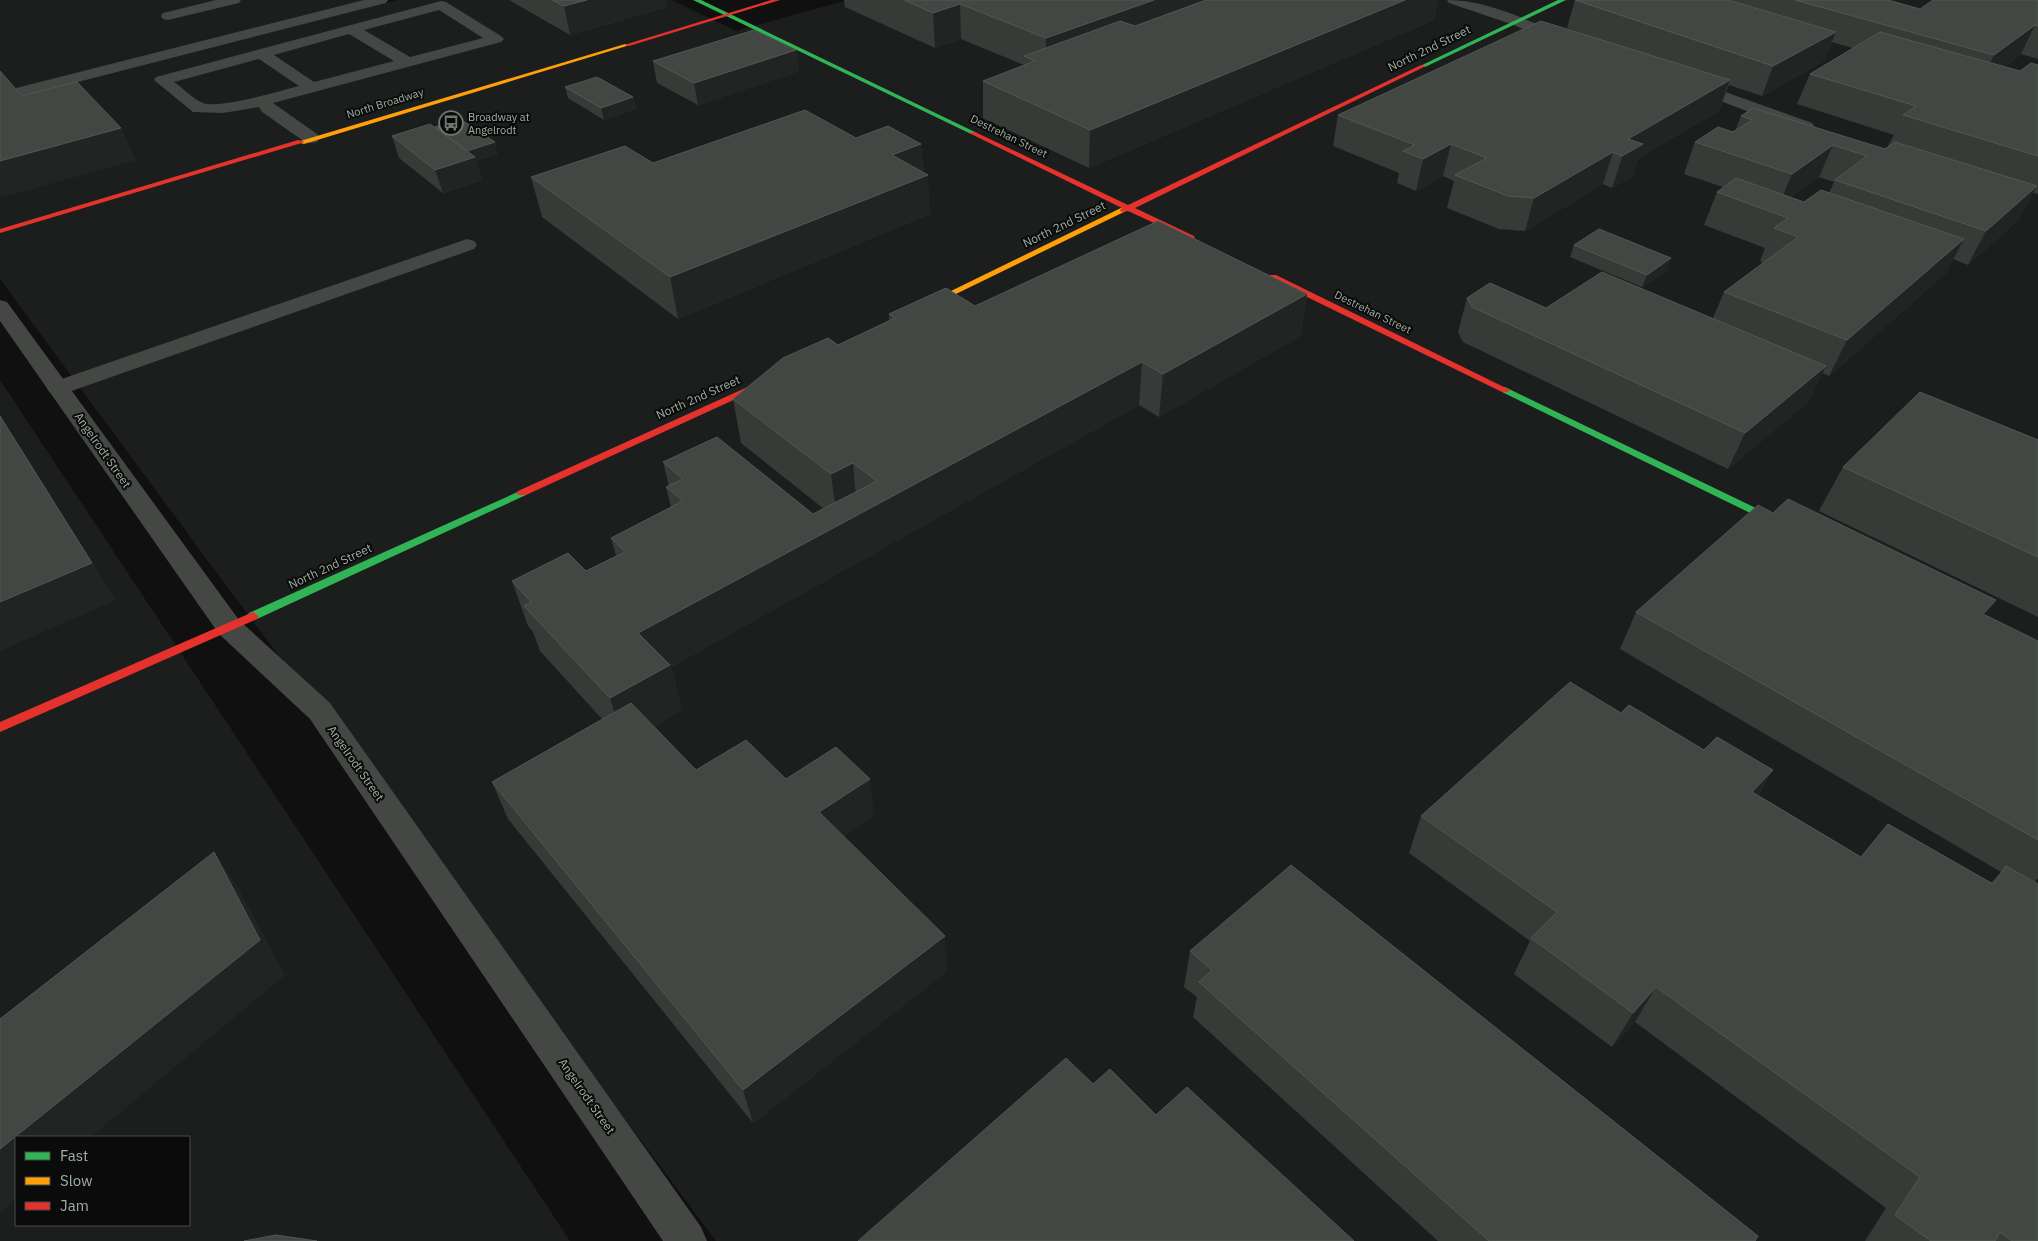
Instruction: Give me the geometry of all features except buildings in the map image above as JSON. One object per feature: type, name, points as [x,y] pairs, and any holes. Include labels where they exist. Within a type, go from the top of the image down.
[{"type":"street","points":[[168,16],[234,0]]},
{"type":"street","points":[[0,97],[381,0]]},
{"type":"street","name":"Destrehan Street","points":[[696,0],[1200,242]]},
{"type":"street","name":"North Broadway","points":[[0,231],[776,0]]},
{"type":"street","points":[[1454,0],[1516,21],[1578,46]]},
{"type":"street","name":"North 2nd Street","points":[[909,314],[1563,0]]},
{"type":"street","points":[[441,4],[496,38],[263,101],[223,108],[199,108],[162,80],[261,53],[441,4]]},
{"type":"street","points":[[351,29],[407,62]]},
{"type":"street","points":[[261,53],[312,88]]},
{"type":"street","points":[[1671,78],[1819,131]]},
{"type":"street","points":[[263,101],[268,108],[312,138]]},
{"type":"street","points":[[58,388],[467,245]]},
{"type":"street","name":"Destrehan Street","points":[[1263,272],[1797,533]]},
{"type":"street","name":"Angelrodt Street","points":[[0,306],[229,627],[320,711],[687,1241]]},
{"type":"street","name":"North 2nd Street","points":[[0,726],[229,627],[786,372]]},
{"type":"shaded area","points":[[0,0],[366,0],[0,92]]},
{"type":"shaded area","points":[[397,0],[672,0],[736,31],[848,0],[2038,0],[2038,1241],[716,1241],[205,557],[0,279],[0,101]]},
{"type":"shaded area","points":[[0,380],[570,1241],[0,1241]]},
{"type":"traffic: fast","points":[[696,0],[973,133]]},
{"type":"traffic: fast","points":[[1423,66],[1563,0]]},
{"type":"traffic: fast","points":[[1505,390],[1785,526]]},
{"type":"traffic: fast","points":[[253,616],[522,493]]},
{"type":"traffic: slow","points":[[301,142],[627,45]]},
{"type":"traffic: slow","points":[[918,309],[1124,210]]},
{"type":"traffic: jam","points":[[627,45],[777,0]]},
{"type":"traffic: jam","points":[[1124,210],[1423,66]]},
{"type":"traffic: jam","points":[[973,133],[1191,238]]},
{"type":"traffic: jam","points":[[0,231],[301,142]]},
{"type":"traffic: jam","points":[[1273,277],[1505,390]]},
{"type":"traffic: jam","points":[[522,493],[774,378]]},
{"type":"traffic: jam","points":[[0,727],[253,616]]},
{"type":"place","name":"Broadway at Angelrodt","points":[[451,123]]}]
